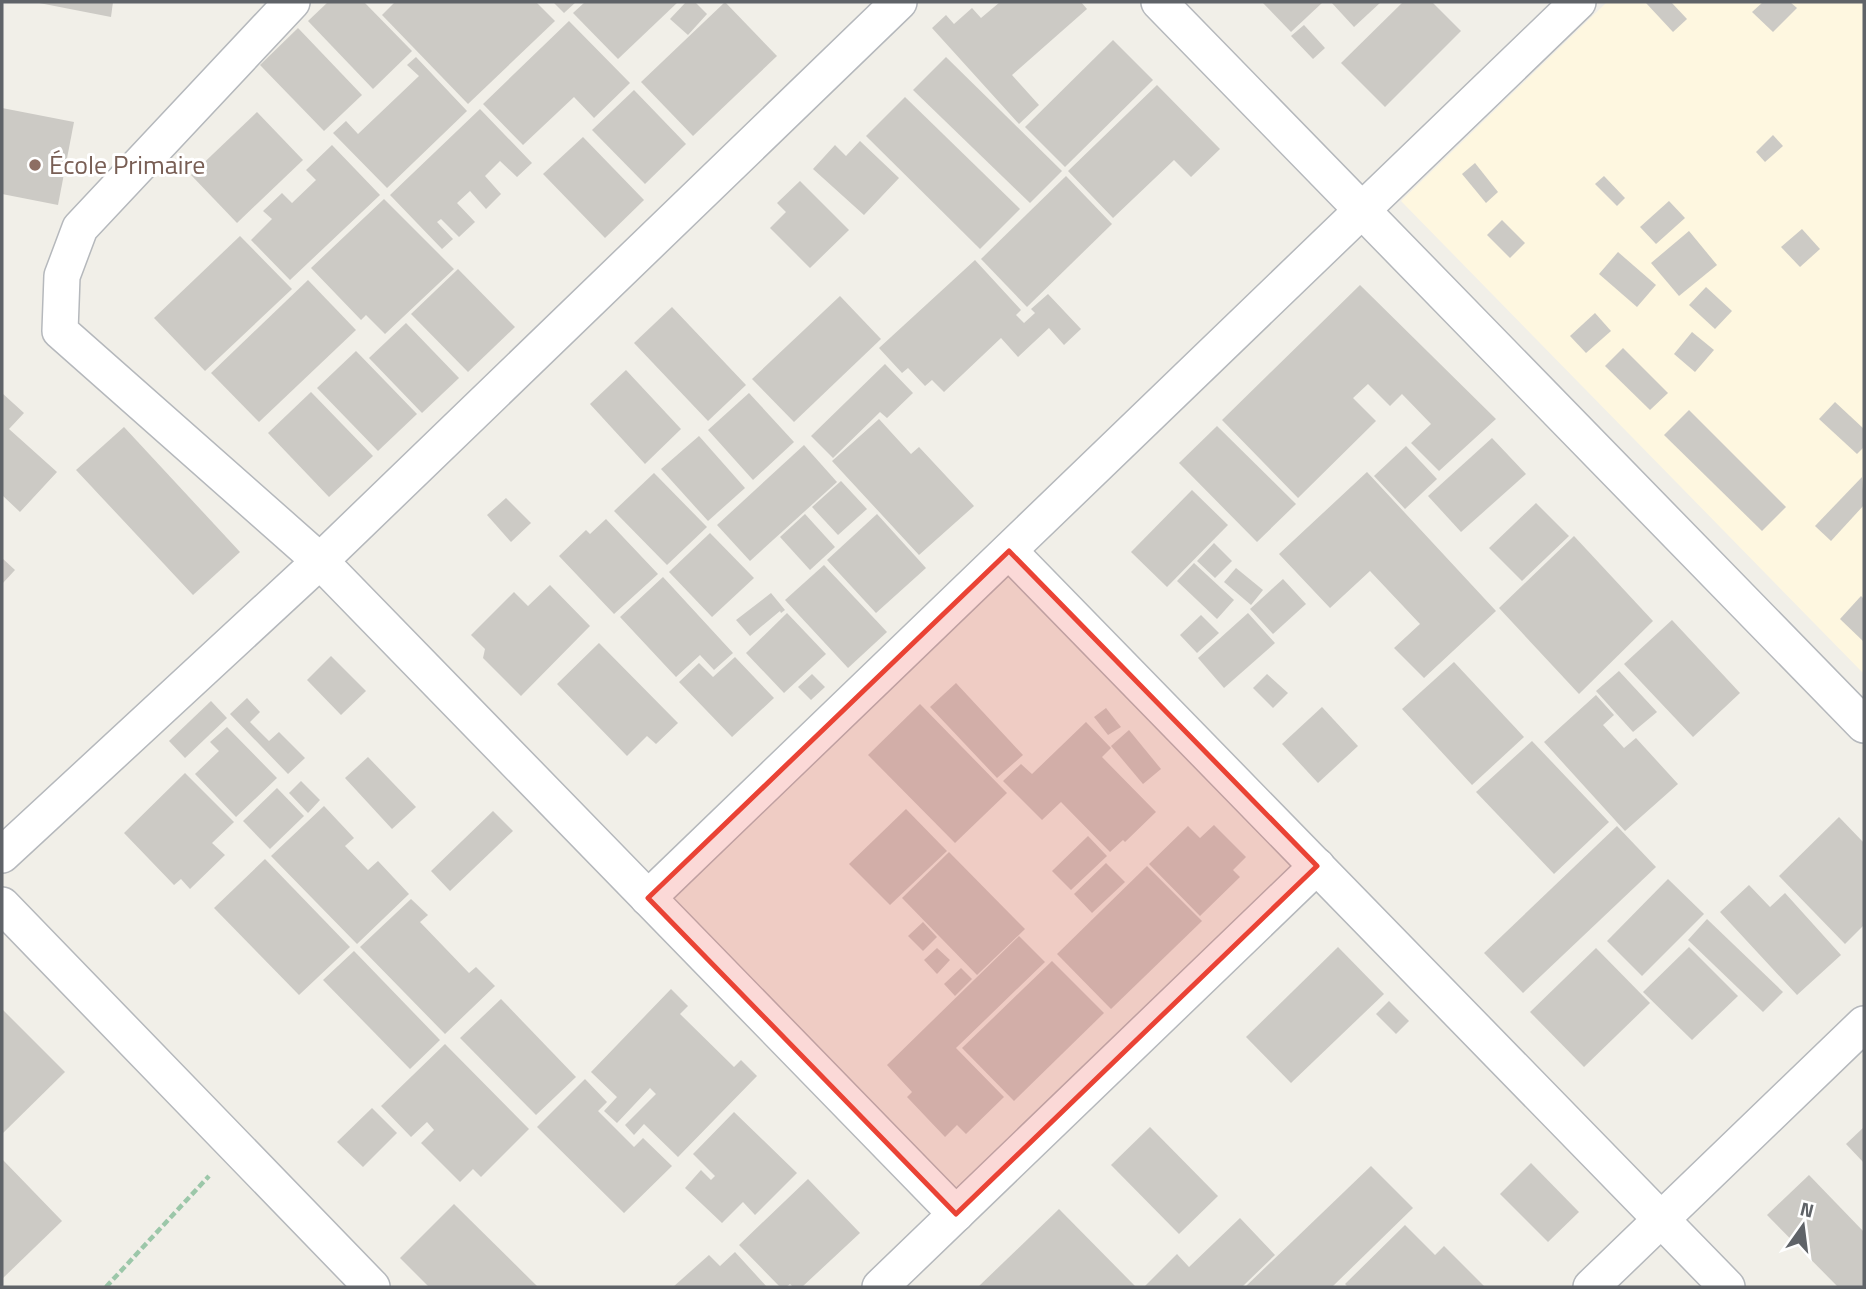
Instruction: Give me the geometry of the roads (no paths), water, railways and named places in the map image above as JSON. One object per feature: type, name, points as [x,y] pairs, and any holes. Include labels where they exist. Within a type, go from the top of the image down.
[{"type":"street","points":[[292,2],[80,228],[62,276],[60,331],[320,561],[956,1213]]},
{"type":"street","points":[[2,855],[320,561],[899,2]]},
{"type":"street","points":[[1159,2],[1864,725]]},
{"type":"street","points":[[648,898],[1578,2]]},
{"type":"street","points":[[1009,551],[1727,1287]]},
{"type":"street","points":[[880,1287],[1317,866]]},
{"type":"street","points":[[2,905],[372,1287]]},
{"type":"street","points":[[1591,1287],[1864,1024]]},
{"type":"place","name":"École Primaire","points":[[35,165]]}]
